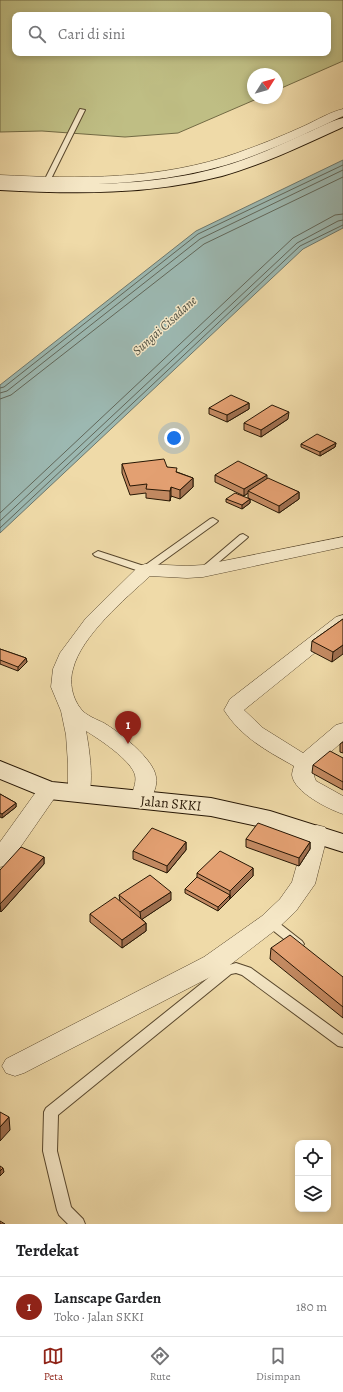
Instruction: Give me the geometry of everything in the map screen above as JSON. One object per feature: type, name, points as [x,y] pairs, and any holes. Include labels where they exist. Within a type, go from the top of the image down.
[{"type":"main road","points":[[0,186],[94,188],[167,183],[199,178],[248,164],[343,122]]},
{"type":"main road","name":"Jalan SKKI","points":[[0,769],[20,779],[49,790],[211,807],[270,820],[317,833],[343,843]]},
{"type":"street","points":[[0,179],[47,181],[158,176],[205,167],[274,144],[343,112]]},
{"type":"street","points":[[79,794],[80,762],[72,714],[61,683],[63,669],[72,649],[87,627],[145,570],[187,572],[203,571],[343,542]]},
{"type":"street","points":[[305,763],[263,739],[237,717],[234,710],[237,704],[343,621]]},
{"type":"street","points":[[72,714],[101,730],[124,747],[137,761],[145,774],[145,783],[140,800]]},
{"type":"street","points":[[343,730],[305,763],[303,776],[308,786],[343,806]]},
{"type":"street","points":[[0,859],[49,790]]},
{"type":"street","points":[[16,1066],[213,964],[270,922],[288,905],[303,884],[317,833]]},
{"type":"lane","points":[[47,181],[82,110]]},
{"type":"lane","points":[[98,554],[145,570],[213,521]]},
{"type":"lane","points":[[203,571],[243,536]]},
{"type":"lane","points":[[270,922],[306,951]]},
{"type":"lane","points":[[78,1224],[64,1210],[50,1151],[51,1112],[227,970],[236,968],[246,971],[343,1042]]},
{"type":"shaded area","points":[[0,0],[343,0],[343,61],[283,87],[283,68],[247,68],[247,103],[178,133],[125,137],[42,131],[0,132]]},
{"type":"water","name":"Sungai Cisadane","points":[[343,160],[343,228],[303,249],[0,533],[0,385],[196,231]]},
{"type":"building","points":[[231,395],[249,403],[227,415],[209,408]]},
{"type":"building","points":[[272,405],[289,412],[261,430],[244,423]]},
{"type":"building","points":[[317,434],[336,443],[320,452],[301,444]]},
{"type":"building","points":[[164,459],[167,467],[177,468],[176,472],[193,478],[180,490],[171,487],[170,491],[146,489],[147,484],[130,486],[122,464]]},
{"type":"building","points":[[238,461],[267,475],[244,489],[215,475]]},
{"type":"building","points":[[268,478],[299,492],[279,506],[248,491]]},
{"type":"building","points":[[235,493],[250,499],[242,505],[226,499]]},
{"type":"building","points":[[343,619],[343,645],[333,652],[312,641]]},
{"type":"building","points":[[0,649],[26,658],[18,667],[0,660]]},
{"type":"building","points":[[330,751],[343,758],[343,782],[313,765]]},
{"type":"building","points":[[0,794],[16,803],[2,814],[0,813]]},
{"type":"building","points":[[258,823],[310,842],[299,858],[246,839]]},
{"type":"building","points":[[152,828],[186,842],[167,866],[133,851]]},
{"type":"building","points":[[21,847],[44,857],[0,904],[0,870]]},
{"type":"building","points":[[220,851],[253,868],[230,891],[197,873]]},
{"type":"building","points":[[150,875],[171,892],[140,912],[119,895]]},
{"type":"building","points":[[197,877],[230,895],[218,907],[185,889]]},
{"type":"building","points":[[115,897],[146,923],[122,940],[90,914]]},
{"type":"building","points":[[290,935],[343,977],[343,1007],[271,948]]},
{"type":"building","points":[[0,1112],[9,1117],[0,1127]]},
{"type":"place","name":"Lanscape Garden","points":[[128,744]]}]
